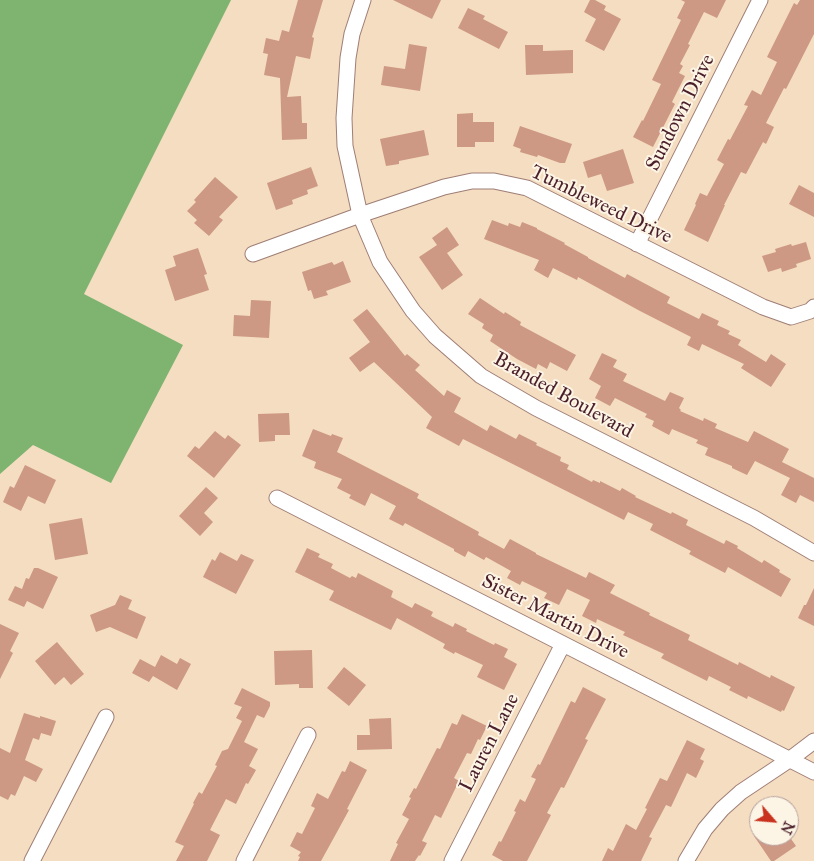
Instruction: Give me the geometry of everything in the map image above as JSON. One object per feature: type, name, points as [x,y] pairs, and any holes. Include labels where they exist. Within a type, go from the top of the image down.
[{"type":"street","name":"Branded Boulevard","points":[[363,0],[349,50],[344,118],[345,146],[360,215],[380,262],[413,311],[435,336],[481,376],[536,408],[754,518],[814,553]]},
{"type":"street","name":"Sundown Drive","points":[[637,244],[760,0]]},
{"type":"street","name":"Tumbleweed Drive","points":[[253,254],[444,187],[472,181],[494,181],[527,188],[763,307],[791,317],[810,311],[814,307]]},
{"type":"street","name":"Sister Martin Drive","points":[[277,498],[814,772]]},
{"type":"street","name":"Lauren Lane","points":[[452,861],[563,644]]},
{"type":"street","points":[[32,861],[106,717]]},
{"type":"street","points":[[244,861],[308,735]]},
{"type":"street","points":[[686,861],[705,829],[722,809],[741,792],[814,741]]},
{"type":"green space","points":[[0,0],[231,0],[84,294],[183,345],[111,483],[33,445],[0,474]]},
{"type":"building","points":[[298,0],[323,0],[312,37],[314,38],[310,59],[296,56],[287,97],[301,96],[302,123],[307,123],[307,139],[282,140],[280,78],[264,75],[268,54],[263,53],[266,38],[279,41],[282,30],[289,32]]},
{"type":"building","points":[[393,0],[441,0],[432,19]]},
{"type":"building","points":[[590,0],[595,0],[606,6],[604,10],[621,19],[604,51],[585,41],[596,19],[584,12]]},
{"type":"building","points":[[681,0],[726,0],[717,18],[704,12],[688,44],[690,45],[680,64],[683,66],[679,73],[685,76],[672,102],[675,104],[653,147],[633,137],[661,84],[652,80],[681,20],[677,18],[685,2]]},
{"type":"building","points":[[800,0],[814,0],[814,34],[766,123],[774,127],[766,144],[763,142],[746,174],[741,172],[708,242],[684,230],[700,193],[707,196],[724,164],[717,160],[748,106],[744,105],[752,90],[761,95],[777,62],[767,57],[794,3],[797,5]]},
{"type":"building","points":[[468,8],[485,16],[483,19],[508,32],[499,49],[458,28]]},
{"type":"building","points":[[409,44],[427,47],[420,91],[381,85],[384,66],[405,69]]},
{"type":"building","points":[[525,45],[543,45],[543,51],[573,50],[573,73],[526,75]]},
{"type":"building","points":[[473,113],[473,122],[494,122],[494,142],[475,142],[475,147],[457,147],[457,114]]},
{"type":"building","points":[[520,126],[572,144],[565,163],[520,152],[521,149],[513,146]]},
{"type":"building","points":[[424,130],[429,155],[399,161],[399,164],[386,166],[380,139]]},
{"type":"building","points":[[623,149],[634,183],[607,191],[601,174],[588,178],[583,162]]},
{"type":"building","points":[[311,167],[318,186],[307,190],[308,194],[292,200],[293,204],[276,210],[267,183]]},
{"type":"building","points":[[215,177],[238,197],[219,217],[223,220],[209,236],[194,223],[197,220],[187,211],[196,202],[194,200]]},
{"type":"building","points":[[799,185],[814,193],[814,217],[789,204]]},
{"type":"building","points":[[492,220],[508,226],[509,223],[520,227],[522,222],[537,228],[625,278],[627,274],[670,297],[667,303],[699,319],[702,313],[719,321],[717,325],[730,331],[728,334],[741,340],[738,345],[766,362],[771,354],[786,364],[771,387],[741,368],[744,364],[702,344],[699,351],[687,345],[691,337],[578,277],[577,280],[553,268],[548,278],[534,270],[539,260],[484,239]]},
{"type":"building","points":[[447,227],[459,245],[447,253],[463,275],[442,290],[419,257],[437,245],[432,238]]},
{"type":"building","points":[[806,242],[811,259],[796,264],[797,267],[782,272],[781,268],[768,272],[762,256],[776,252],[775,249]]},
{"type":"building","points":[[198,248],[207,274],[204,275],[209,290],[175,301],[165,270],[176,266],[173,256]]},
{"type":"building","points":[[343,261],[351,282],[326,291],[328,295],[314,299],[311,290],[308,291],[302,272],[332,262],[334,265]]},
{"type":"building","points":[[480,298],[504,314],[505,312],[521,322],[520,325],[576,355],[567,371],[550,362],[547,369],[538,364],[536,369],[490,341],[493,335],[482,328],[484,324],[468,314]]},
{"type":"building","points":[[251,300],[271,301],[269,338],[233,336],[234,315],[250,316]]},
{"type":"building","points":[[367,309],[405,356],[407,354],[420,365],[415,370],[444,396],[447,390],[461,398],[454,412],[487,431],[490,425],[516,439],[519,434],[561,457],[560,461],[569,465],[567,469],[592,482],[593,480],[600,483],[600,481],[620,491],[622,488],[635,497],[688,520],[686,525],[724,544],[726,540],[738,546],[737,548],[762,563],[764,560],[791,579],[781,597],[728,567],[725,573],[689,554],[691,551],[650,530],[653,524],[628,512],[624,520],[463,439],[459,446],[426,428],[432,417],[374,362],[360,372],[349,358],[370,342],[353,320]]},
{"type":"building","points":[[602,353],[617,360],[613,367],[627,374],[623,381],[665,401],[670,392],[684,398],[679,408],[680,411],[703,421],[704,418],[717,424],[715,428],[748,442],[754,431],[789,449],[782,462],[814,478],[814,502],[800,495],[796,503],[781,495],[790,478],[755,461],[747,475],[732,468],[732,466],[705,455],[708,448],[696,443],[698,440],[672,429],[669,435],[652,426],[654,421],[645,417],[647,414],[615,398],[610,406],[595,398],[601,386],[589,379]]},
{"type":"building","points":[[289,413],[290,435],[275,435],[275,441],[259,442],[258,414]]},
{"type":"building","points":[[313,429],[331,436],[332,434],[343,438],[337,452],[419,494],[417,498],[479,532],[478,535],[504,549],[510,539],[586,578],[589,572],[615,585],[610,593],[690,635],[688,640],[738,665],[739,662],[770,678],[771,675],[795,687],[784,711],[782,710],[781,712],[748,696],[747,699],[729,690],[731,687],[709,676],[707,681],[661,658],[664,654],[623,635],[625,632],[597,619],[596,623],[582,616],[590,600],[567,589],[559,605],[544,598],[547,593],[522,581],[520,585],[507,578],[511,571],[486,557],[484,560],[468,551],[465,557],[454,551],[454,549],[405,523],[403,526],[389,519],[396,506],[371,493],[365,506],[349,498],[351,495],[337,488],[342,479],[314,468],[316,462],[302,456]]},
{"type":"building","points":[[215,431],[225,439],[228,435],[241,445],[214,478],[187,456],[195,446],[199,449]]},
{"type":"building","points":[[25,465],[56,480],[45,504],[28,496],[21,511],[3,502],[10,486],[14,488]]},
{"type":"building","points":[[206,487],[218,498],[204,513],[213,522],[200,536],[179,516]]},
{"type":"building","points":[[82,518],[88,554],[55,560],[49,524]]},
{"type":"building","points":[[307,548],[320,554],[318,557],[333,564],[331,568],[350,578],[352,576],[356,578],[358,573],[393,591],[391,597],[412,608],[415,603],[433,612],[431,616],[453,627],[455,623],[467,629],[466,631],[494,645],[495,643],[508,649],[504,657],[517,664],[504,690],[477,677],[483,665],[443,648],[445,644],[397,618],[391,630],[329,600],[334,591],[295,572]]},
{"type":"building","points":[[220,552],[237,561],[241,554],[254,560],[236,594],[203,577],[212,559],[215,561]]},
{"type":"building","points":[[34,568],[58,577],[43,609],[27,601],[24,607],[8,600],[15,586],[22,589],[26,578],[29,579]]},
{"type":"building","points":[[814,588],[814,626],[798,618]]},
{"type":"building","points":[[120,595],[132,600],[128,609],[146,617],[137,639],[110,627],[96,632],[90,615],[115,605]]},
{"type":"building","points":[[0,624],[19,633],[10,651],[13,653],[0,679]]},
{"type":"building","points":[[57,642],[84,674],[71,685],[64,677],[55,685],[35,661]]},
{"type":"building","points":[[312,650],[313,688],[299,688],[299,684],[275,685],[274,651]]},
{"type":"building","points":[[161,655],[177,664],[180,658],[191,664],[177,690],[153,676],[149,682],[132,673],[140,659],[155,667]]},
{"type":"building","points":[[344,667],[366,685],[349,706],[327,688]]},
{"type":"building","points":[[583,687],[606,699],[585,739],[588,740],[564,788],[561,787],[547,813],[551,815],[527,861],[503,861],[492,855],[499,841],[501,842],[516,812],[514,811],[520,799],[525,802],[536,779],[531,777],[538,764],[540,765],[571,701],[575,703]]},
{"type":"building","points":[[242,688],[270,702],[264,718],[257,715],[244,742],[258,749],[249,766],[256,770],[248,784],[246,783],[236,804],[226,799],[210,830],[220,835],[207,861],[176,861],[184,846],[175,842],[193,803],[199,792],[202,794],[217,766],[215,765],[222,751],[228,749],[242,721],[236,718],[242,707],[234,704]]},
{"type":"building","points":[[24,713],[56,721],[51,736],[41,733],[39,740],[33,738],[25,760],[43,769],[36,782],[24,776],[15,796],[11,794],[8,800],[0,796],[0,748],[10,753]]},
{"type":"building","points":[[462,714],[487,726],[471,754],[467,753],[454,778],[459,781],[441,818],[435,815],[422,841],[427,843],[420,856],[415,861],[390,861],[398,844],[396,843],[409,819],[402,815],[411,798],[409,797],[414,788],[416,789],[437,748],[440,749],[452,723],[457,725]]},
{"type":"building","points":[[391,718],[392,749],[357,750],[357,735],[370,735],[369,719]]},
{"type":"building","points":[[687,740],[705,749],[700,759],[704,761],[696,778],[687,773],[671,807],[666,805],[649,837],[652,838],[641,861],[602,861],[608,848],[613,851],[626,824],[636,830],[660,778],[667,781]]},
{"type":"building","points":[[350,761],[367,770],[347,809],[349,810],[321,861],[298,861],[300,857],[298,856],[301,852],[290,846],[297,832],[302,834],[315,808],[311,806],[317,793],[328,799],[342,771],[345,772]]},
{"type":"building","points":[[761,846],[796,846],[774,861],[771,861]]}]
